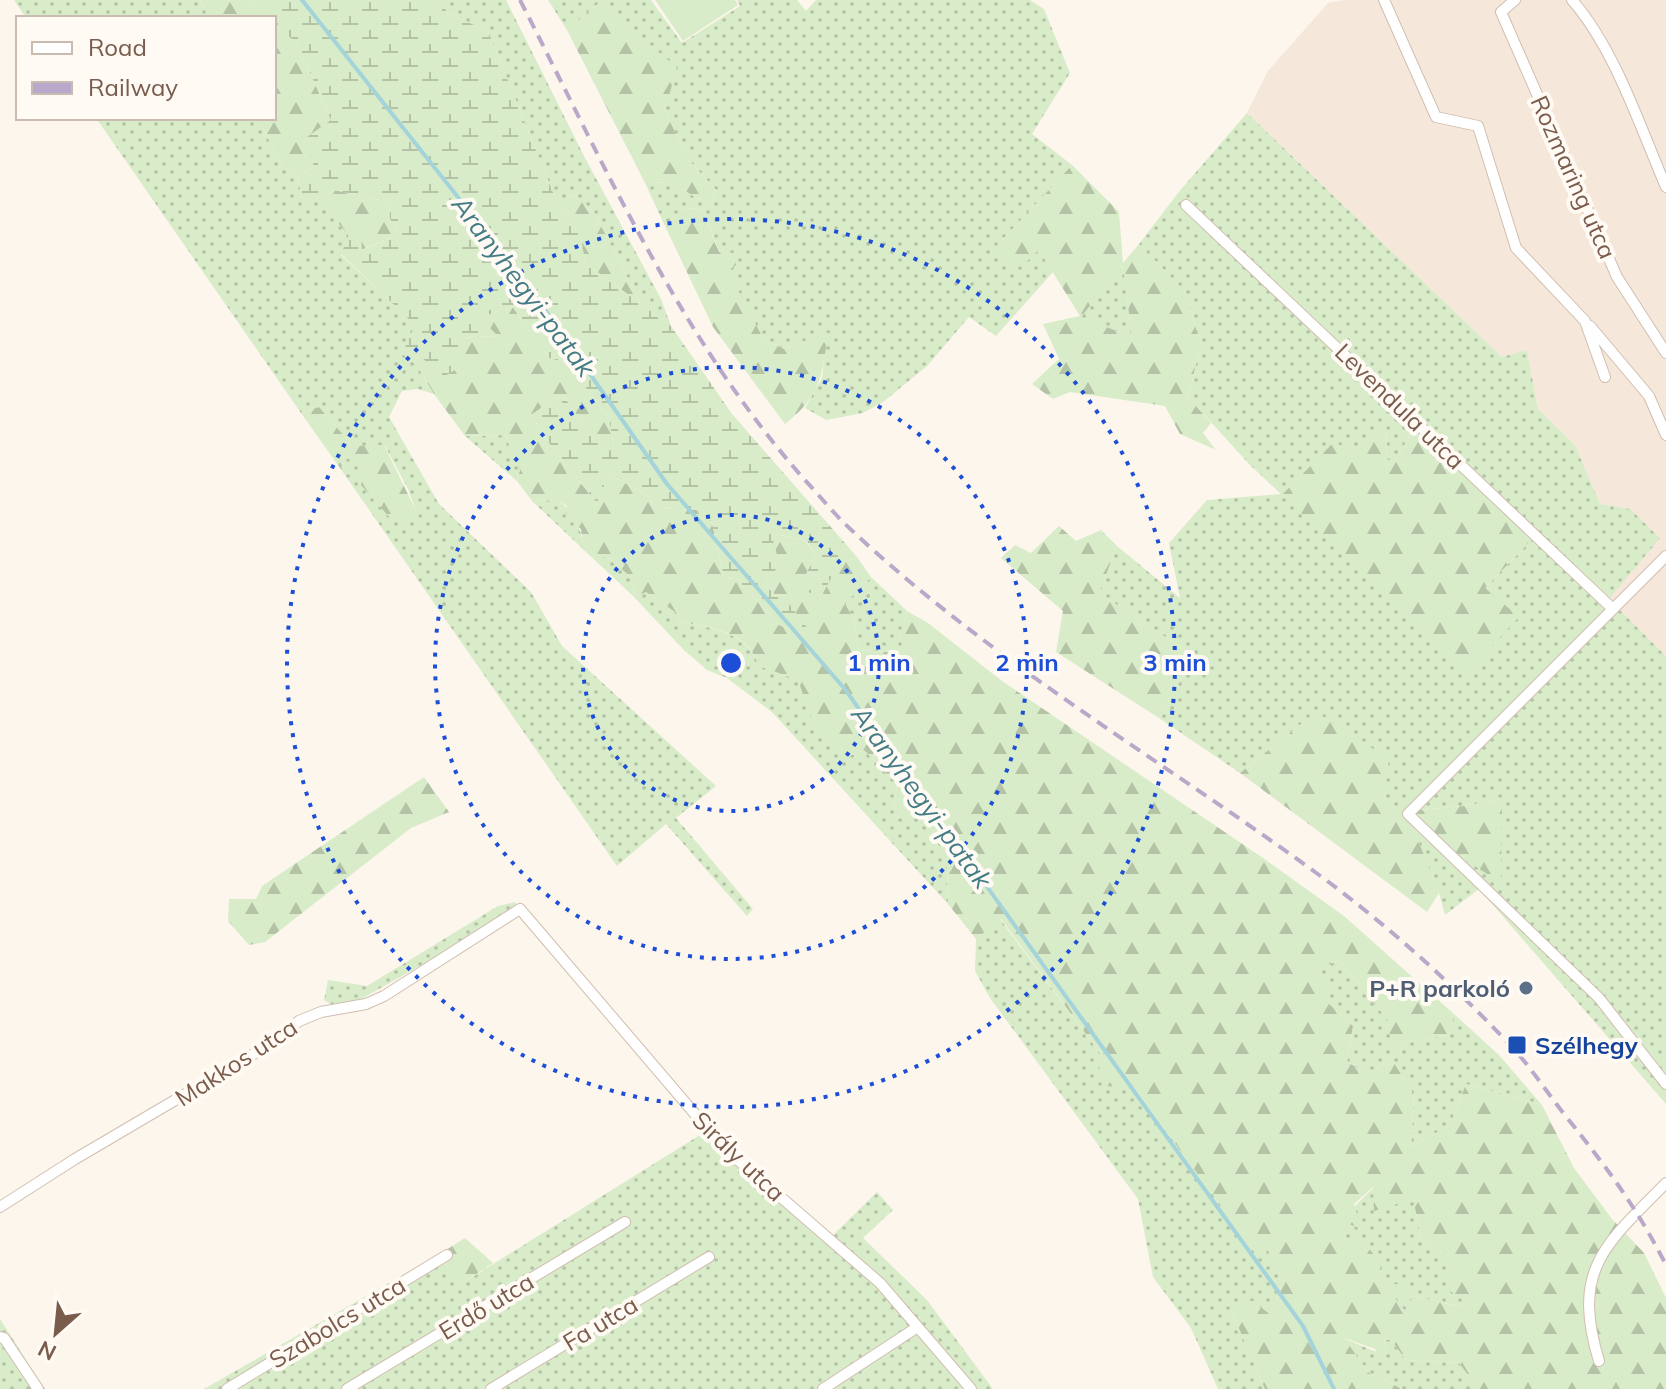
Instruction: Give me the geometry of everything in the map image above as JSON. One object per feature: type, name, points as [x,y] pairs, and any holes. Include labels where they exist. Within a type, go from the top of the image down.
[{"type":"street","points":[[1384,0],[1436,117],[1478,126],[1516,248],[1585,321],[1649,396],[1666,435]]},
{"type":"street","name":"Rozmaring utca","points":[[1515,0],[1501,12],[1617,277],[1666,353]]},
{"type":"street","points":[[1572,0],[1611,61],[1666,187]]},
{"type":"street","name":"Levendula utca","points":[[1186,205],[1613,609]]},
{"type":"street","points":[[1585,321],[1605,377]]},
{"type":"street","points":[[1666,556],[1408,814],[1599,998],[1666,1084]]},
{"type":"street","name":"Makkos utca","points":[[0,1207],[75,1159],[194,1092],[273,1042],[299,1021],[321,1012],[366,1004],[384,996],[520,909]]},
{"type":"street","name":"Sirály utca","points":[[520,909],[724,1148],[880,1283],[971,1389]]},
{"type":"street","points":[[1599,1361],[1590,1331],[1588,1301],[1592,1272],[1612,1239],[1666,1183]]},
{"type":"street","name":"Erdő utca","points":[[347,1389],[625,1222]]},
{"type":"street","name":"Szabolcs utca","points":[[227,1389],[447,1255]]},
{"type":"street","name":"Fa utca","points":[[491,1389],[709,1257]]},
{"type":"street","points":[[823,1389],[916,1328]]},
{"type":"street","points":[[0,1337],[4,1338],[38,1389]]},
{"type":"shaded area","points":[[1344,0],[1666,0],[1666,656],[1609,599],[1630,509],[1600,504],[1575,445],[1538,409],[1527,350],[1502,357],[1247,113],[1268,71],[1328,3]]},
{"type":"green space","points":[[14,0],[200,0],[208,16],[25,16]]},
{"type":"green space","points":[[200,0],[250,0],[263,16],[208,16]]},
{"type":"green space","points":[[250,0],[438,0],[449,14],[488,31],[558,205],[581,238],[585,263],[671,326],[732,414],[857,557],[838,565],[820,599],[799,586],[816,556],[807,541],[771,533],[780,566],[765,579],[775,595],[783,596],[814,637],[779,625],[736,578],[724,577],[712,523],[703,510],[657,508],[647,495],[607,473],[599,505],[555,452],[531,415],[562,394],[605,454],[614,447],[609,418],[567,363],[549,358],[512,306],[480,318],[498,336],[459,338],[462,366],[443,377],[418,354],[415,362],[402,354],[415,325],[341,254],[353,226],[360,225],[362,250],[395,236],[398,231],[390,219],[389,202],[334,190],[303,205],[298,177],[314,166],[304,139],[331,120],[297,43],[276,27],[276,16],[263,16]]},
{"type":"green space","points":[[438,0],[506,0],[584,156],[661,299],[671,326],[641,304],[595,214],[572,194],[558,205],[488,31],[449,14]]},
{"type":"green space","points":[[548,0],[651,0],[682,43],[740,6],[737,0],[797,0],[806,11],[816,0],[1030,0],[1044,9],[1070,73],[1032,134],[1072,165],[991,252],[1039,250],[1053,272],[996,336],[969,317],[927,366],[883,402],[863,413],[826,420],[805,408],[822,378],[827,333],[784,349],[764,340],[727,271],[702,208],[683,209],[665,226],[645,183],[671,182],[711,207],[716,190],[687,158],[665,110],[598,4],[567,30]]},
{"type":"green space","points":[[655,0],[735,0],[738,5],[683,41]]},
{"type":"green space","points":[[598,4],[677,67],[665,110],[687,158],[716,190],[711,207],[671,182],[645,183],[567,30]]},
{"type":"green space","points":[[276,27],[297,43],[331,120],[314,166],[298,177],[282,166],[259,120],[276,120]]},
{"type":"green space","points":[[1247,113],[1502,357],[1527,350],[1538,409],[1575,445],[1600,504],[1630,509],[1660,538],[1609,599],[1666,656],[1666,1104],[1479,889],[1445,915],[1411,824],[1502,799],[1400,812],[1384,797],[1316,712],[1240,773],[1159,718],[1194,656],[1099,593],[1117,546],[1180,598],[1169,543],[1207,500],[1281,494],[1188,397],[1201,344],[1184,291],[1139,244]],"holes":[[[1418,421],[1538,533],[1485,588],[1334,442],[1352,452],[1386,424],[1387,459],[1394,463]]]},
{"type":"green space","points":[[97,120],[259,120],[282,166],[298,177],[303,205],[317,198],[349,236],[341,255],[416,325],[402,354],[415,362],[434,394],[418,389],[402,391],[389,417],[439,504],[531,592],[562,646],[716,786],[676,818],[753,909],[747,916],[666,824],[617,866],[340,468],[347,458],[358,463],[361,485],[374,497],[419,519],[408,489],[385,446],[353,446],[319,407],[301,413]]},
{"type":"green space","points":[[1072,165],[1119,212],[1123,263],[1139,244],[1184,291],[1201,344],[1188,397],[1211,423],[1203,433],[1216,450],[1180,434],[1165,406],[1070,392],[1053,399],[1032,384],[1059,359],[1043,324],[1080,316],[1039,250],[1021,267],[991,252]],"holes":[[[1123,266],[1132,337],[1081,317]]]},
{"type":"green space","points":[[334,190],[389,202],[390,219],[398,231],[395,236],[361,250],[353,227],[349,236],[317,198]]},
{"type":"green space","points":[[572,194],[595,214],[641,304],[585,263],[581,238],[558,205]]},
{"type":"green space","points":[[702,208],[719,252],[734,253],[736,265],[728,271],[764,340],[784,349],[828,332],[818,384],[806,404],[785,424],[713,327],[665,226],[683,209]]},
{"type":"green space","points":[[1123,264],[1132,337],[1080,317]]},
{"type":"green space","points":[[512,306],[549,358],[567,363],[609,418],[614,447],[605,454],[562,394],[531,415],[555,452],[598,504],[607,473],[647,495],[657,508],[703,510],[712,523],[724,577],[736,578],[779,625],[812,636],[783,596],[775,595],[765,579],[771,533],[806,541],[816,556],[819,599],[838,565],[857,557],[871,577],[845,604],[854,619],[858,650],[903,653],[900,635],[907,611],[928,623],[1002,681],[1344,916],[1454,1014],[1449,1035],[1408,1042],[1398,1052],[1393,1051],[1387,1019],[1339,960],[1311,972],[1329,978],[1328,1003],[1353,1026],[1347,1062],[1369,1074],[1391,1058],[1414,1095],[1411,1147],[1450,1125],[1466,1084],[1542,1105],[1574,1168],[1612,1219],[1644,1253],[1666,1298],[1666,1389],[1479,1389],[1459,1363],[1406,1360],[1391,1340],[1384,1339],[1386,1356],[1381,1363],[1375,1349],[1344,1338],[1369,1373],[1402,1389],[1265,1389],[1228,1303],[1253,1301],[1272,1316],[1283,1279],[1267,1249],[1252,1248],[1134,1087],[1102,1086],[1099,1066],[1108,1064],[1001,919],[976,939],[948,904],[947,864],[953,859],[917,811],[898,819],[894,806],[897,784],[864,750],[849,756],[812,720],[798,680],[759,666],[754,654],[737,638],[715,629],[679,622],[678,614],[646,592],[634,597],[633,579],[610,559],[583,550],[581,529],[566,517],[567,506],[557,500],[532,501],[517,481],[520,470],[505,435],[465,436],[415,362],[418,354],[459,338],[497,336],[479,318]],"holes":[[[1373,1187],[1374,1211],[1413,1199],[1422,1241],[1450,1257],[1446,1288],[1468,1304],[1458,1306],[1412,1296],[1409,1316],[1393,1295],[1404,1298],[1408,1285],[1381,1283],[1373,1274],[1381,1268],[1372,1252],[1357,1237],[1345,1241],[1341,1221],[1362,1229],[1354,1204]]]},
{"type":"green space","points":[[319,407],[353,446],[384,445],[420,519],[391,519],[361,485],[357,463],[347,458],[340,468],[301,413]]},
{"type":"green space","points":[[1419,420],[1538,533],[1485,588],[1519,617],[1469,671],[1282,495],[1334,442],[1352,452],[1386,423],[1387,459],[1394,463]]},
{"type":"green space","points":[[505,435],[520,470],[517,481],[465,436]]},
{"type":"green space","points":[[557,500],[569,510],[576,522],[584,550],[532,501]]},
{"type":"green space","points":[[1059,526],[1076,541],[1101,530],[1117,546],[1099,593],[1194,656],[1159,718],[1056,652],[1063,611],[1001,558],[1015,545],[1031,553]]},
{"type":"green space","points":[[584,550],[610,559],[633,579],[634,596],[646,592],[678,614],[679,622],[715,629],[737,638],[754,655],[759,666],[798,680],[813,720],[849,756],[864,750],[897,784],[894,806],[898,819],[916,811],[954,859],[947,864],[948,904],[772,712],[727,678],[707,670]]},
{"type":"green space","points":[[871,577],[907,611],[900,635],[904,653],[858,650],[854,619],[844,604]]},
{"type":"green space","points":[[1316,712],[1389,759],[1384,797],[1400,812],[1502,799],[1501,883],[1412,825],[1439,893],[1427,912],[1240,773]]},
{"type":"green space","points":[[424,777],[449,812],[411,828],[265,942],[249,945],[228,921],[229,899],[256,899],[262,886]]},
{"type":"green space","points":[[515,902],[520,909],[356,1002],[331,1004],[324,1000],[328,980],[367,986],[498,906]]},
{"type":"green space","points":[[1000,919],[1108,1064],[1134,1087],[1252,1247],[1267,1248],[1283,1279],[1272,1316],[1228,1303],[1265,1389],[1218,1389],[1191,1328],[1153,1277],[1138,1199],[990,998],[975,971],[976,939]]},
{"type":"green space","points":[[1339,960],[1387,1019],[1398,1052],[1408,1042],[1449,1035],[1454,1014],[1499,1055],[1542,1105],[1466,1084],[1450,1125],[1411,1147],[1414,1095],[1391,1058],[1369,1074],[1347,1062],[1353,1026],[1328,1003],[1310,972]]},
{"type":"green space","points":[[708,1130],[829,1239],[877,1192],[893,1210],[863,1238],[927,1300],[993,1389],[204,1389],[438,1255],[461,1284]]},
{"type":"green space","points":[[1374,1187],[1374,1210],[1413,1199],[1422,1241],[1450,1257],[1469,1304],[1459,1306],[1412,1296],[1410,1317],[1345,1241],[1340,1221]]},
{"type":"green space","points":[[465,1238],[493,1263],[461,1284],[438,1255]]},
{"type":"green space","points":[[0,1319],[45,1389],[0,1389]]},
{"type":"green space","points":[[1343,1338],[1386,1356],[1384,1339],[1391,1340],[1406,1360],[1459,1363],[1479,1389],[1402,1389],[1369,1373]]},
{"type":"waterway","name":"Aranyhegyi-patak","points":[[302,0],[529,287],[667,484],[844,688],[1303,1326],[1334,1389]]},
{"type":"railway","points":[[520,0],[614,187],[682,310],[760,425],[830,508],[899,573],[956,619],[1074,706],[1315,872],[1417,954],[1524,1061],[1619,1186],[1666,1265]]},
{"type":"place","name":"P+R parkoló","points":[[1526,988]]},
{"type":"place","name":"Szélhegy","points":[[1517,1045]]}]
